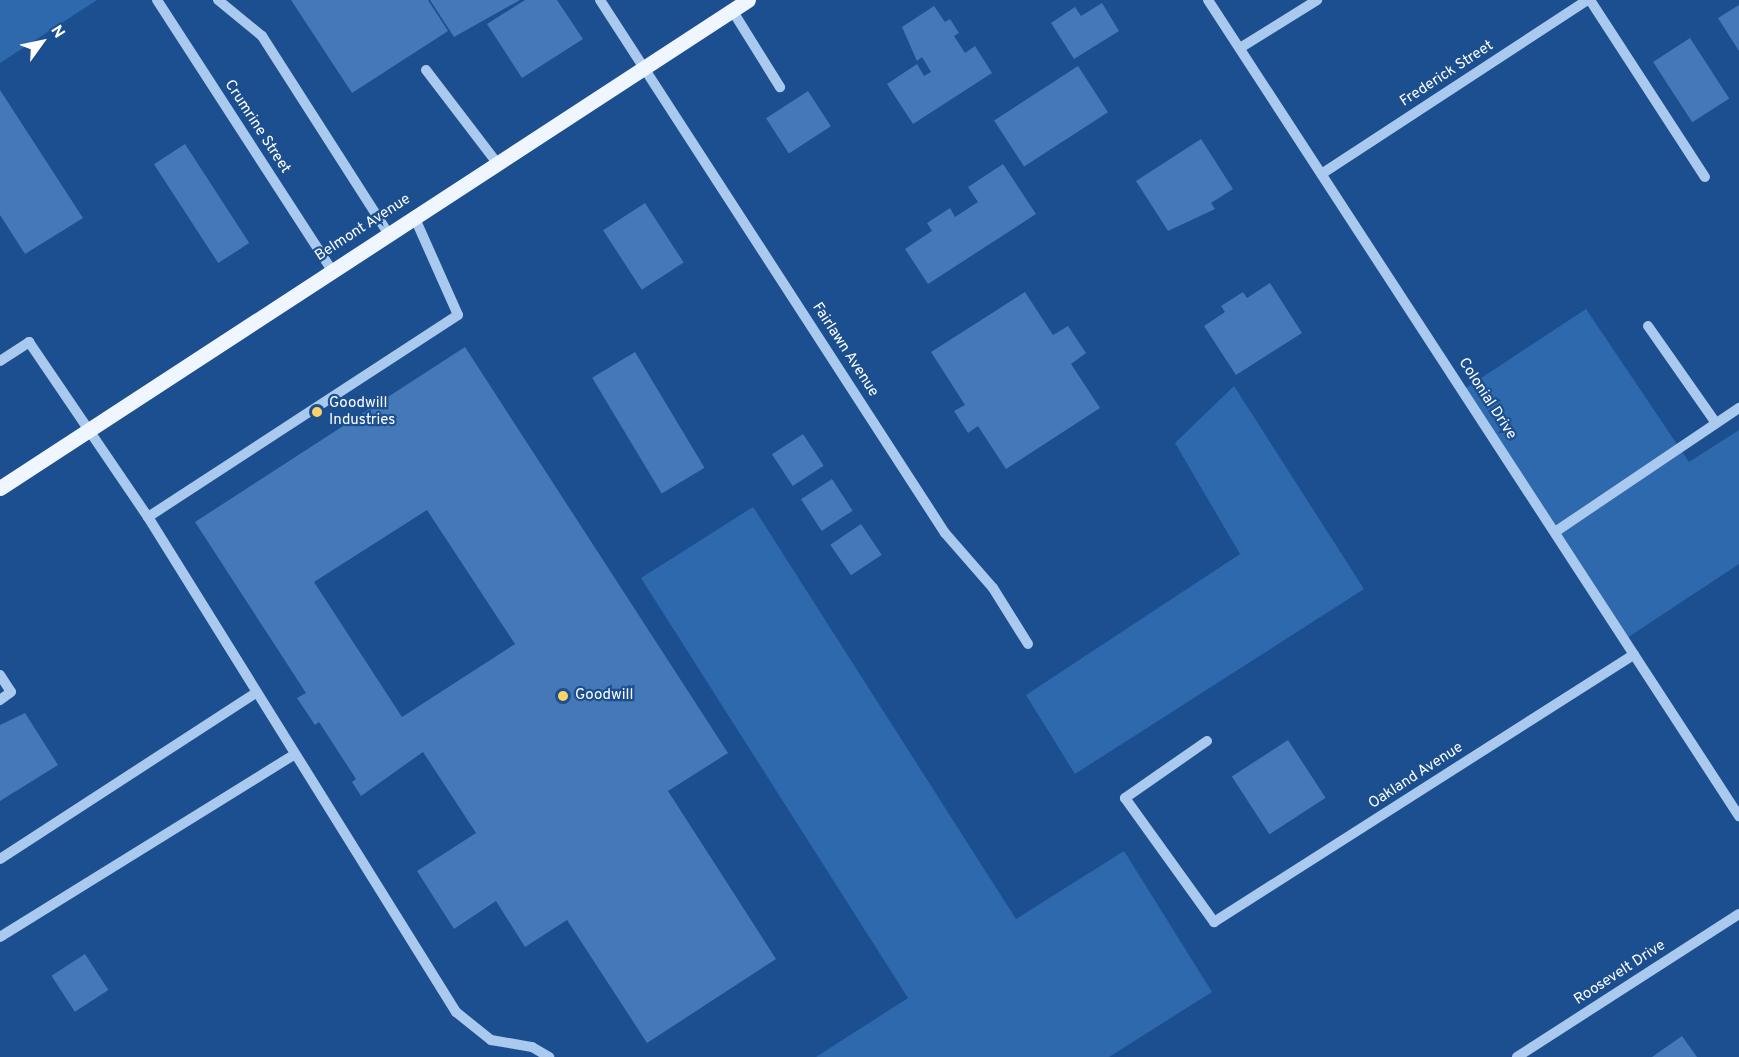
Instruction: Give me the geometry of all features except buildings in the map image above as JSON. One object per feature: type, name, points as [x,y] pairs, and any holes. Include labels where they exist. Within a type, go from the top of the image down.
[{"type":"main road","name":"Belmont Avenue","points":[[0,488],[748,0]]},
{"type":"street","name":"Crumrine Street","points":[[157,0],[332,270]]},
{"type":"street","points":[[218,0],[262,36],[388,233]]},
{"type":"street","name":"Fairlawn Avenue","points":[[600,0],[945,533],[979,569],[1028,644]]},
{"type":"street","name":"Colonial Drive","points":[[1208,0],[1323,173],[1739,816]]},
{"type":"street","points":[[1240,48],[1317,0]]},
{"type":"street","points":[[1589,0],[1705,177]]},
{"type":"street","name":"Frederick Street","points":[[1323,173],[1589,0]]},
{"type":"street","points":[[732,10],[780,87]]},
{"type":"street","points":[[426,70],[497,163]]},
{"type":"street","points":[[148,517],[458,315],[414,216]]},
{"type":"street","points":[[1648,326],[1716,423]]},
{"type":"street","points":[[0,361],[30,342],[148,517],[456,1012],[490,1040],[532,1047],[549,1057]]},
{"type":"street","points":[[1555,532],[1739,408]]},
{"type":"street","name":"Oakland Avenue","points":[[1207,741],[1125,798],[1214,922],[1634,654]]},
{"type":"street","points":[[0,675],[11,692],[0,700]]},
{"type":"street","points":[[0,859],[256,693]]},
{"type":"street","points":[[0,938],[295,754]]},
{"type":"street","name":"Roosevelt Drive","points":[[1518,1057],[1739,914]]},
{"type":"shaded area","points":[[0,0],[97,0],[0,63]]},
{"type":"shaded area","points":[[1586,309],[1689,462],[1739,430],[1739,564],[1624,640],[1463,390]]},
{"type":"shaded area","points":[[1234,386],[1364,589],[1075,774],[1026,695],[1240,554],[1175,443]]},
{"type":"shaded area","points":[[753,507],[1016,919],[1124,851],[1212,992],[1109,1057],[816,1057],[908,998],[641,578]]},
{"type":"place","name":"Goodwill Industries","points":[[317,412]]},
{"type":"place","name":"Goodwill","points":[[563,696]]}]
